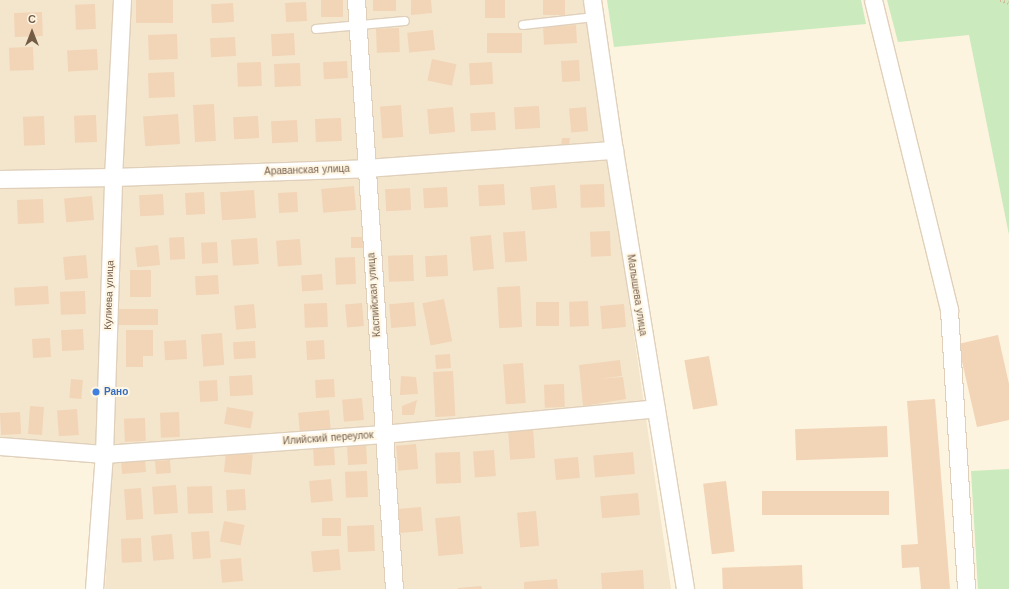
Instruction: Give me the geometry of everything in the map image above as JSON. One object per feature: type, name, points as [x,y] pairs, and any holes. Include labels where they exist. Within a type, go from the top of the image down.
[{"type":"street","name":"Кулиева улица","points":[[94,589],[104,454],[113,178],[122,0]]},
{"type":"street","name":"Каспийская улица","points":[[356,0],[394,589]]},
{"type":"street","name":"Малышева улица","points":[[592,0],[614,150],[685,589]]},
{"type":"street","points":[[873,0],[949,310],[966,589]]},
{"type":"street","name":"Араванская улица","points":[[0,179],[113,178],[366,168],[614,150]]},
{"type":"street","name":"Илийский переулок","points":[[0,446],[104,454],[383,434],[656,408]]},
{"type":"lane","points":[[523,25],[595,17]]},
{"type":"lane","points":[[316,29],[405,22]]},
{"type":"path","points":[[1000,0],[1009,4]]},
{"type":"shaded area","points":[[0,0],[585,0],[671,589],[105,589],[113,445],[0,439]]},
{"type":"green space","points":[[607,0],[861,0],[866,24],[614,47]]},
{"type":"green space","points":[[887,0],[1009,0],[1009,235],[969,35],[898,42]]},
{"type":"green space","points":[[1009,469],[1009,589],[978,589],[971,471]]},
{"type":"building","points":[[136,0],[173,0],[173,23],[136,23]]},
{"type":"building","points":[[321,0],[343,0],[343,17],[321,17]]},
{"type":"building","points":[[373,0],[396,0],[396,11],[373,11]]},
{"type":"building","points":[[411,0],[431,0],[432,13],[411,15]]},
{"type":"building","points":[[485,0],[505,0],[505,18],[485,18]]},
{"type":"building","points":[[543,0],[565,0],[565,15],[543,15]]},
{"type":"building","points":[[306,2],[307,21],[286,22],[285,3]]},
{"type":"building","points":[[233,3],[234,22],[212,23],[211,4]]},
{"type":"building","points":[[95,4],[96,29],[76,30],[75,5]]},
{"type":"building","points":[[42,12],[43,36],[15,37],[14,13]]},
{"type":"building","points":[[576,25],[577,43],[544,45],[543,27]]},
{"type":"building","points":[[399,28],[400,52],[377,53],[376,29]]},
{"type":"building","points":[[433,30],[435,50],[409,53],[407,33]]},
{"type":"building","points":[[294,33],[295,55],[272,56],[271,34]]},
{"type":"building","points":[[487,33],[522,33],[522,53],[487,53]]},
{"type":"building","points":[[177,34],[178,59],[149,60],[148,35]]},
{"type":"building","points":[[235,37],[236,56],[211,57],[210,38]]},
{"type":"building","points":[[33,47],[34,70],[10,71],[9,48]]},
{"type":"building","points":[[97,49],[98,70],[68,72],[67,51]]},
{"type":"building","points":[[432,59],[456,64],[452,86],[427,81]]},
{"type":"building","points":[[579,60],[580,81],[562,82],[561,61]]},
{"type":"building","points":[[347,61],[348,78],[324,79],[323,62]]},
{"type":"building","points":[[261,62],[262,86],[238,87],[237,63]]},
{"type":"building","points":[[492,62],[493,84],[470,85],[469,63]]},
{"type":"building","points":[[300,63],[301,86],[275,87],[274,64]]},
{"type":"building","points":[[174,72],[175,97],[149,98],[148,73]]},
{"type":"building","points":[[214,104],[216,141],[195,142],[193,105]]},
{"type":"building","points":[[401,105],[403,137],[382,138],[380,106]]},
{"type":"building","points":[[539,106],[540,128],[515,129],[514,107]]},
{"type":"building","points":[[453,107],[455,132],[429,134],[427,109]]},
{"type":"building","points":[[586,107],[588,131],[571,132],[569,108]]},
{"type":"building","points":[[495,112],[496,130],[471,131],[470,113]]},
{"type":"building","points":[[178,114],[180,144],[145,146],[143,116]]},
{"type":"building","points":[[96,115],[97,142],[75,143],[74,116]]},
{"type":"building","points":[[44,116],[45,145],[24,146],[23,117]]},
{"type":"building","points":[[258,116],[259,138],[234,139],[233,117]]},
{"type":"building","points":[[341,118],[342,141],[316,142],[315,119]]},
{"type":"building","points":[[297,120],[298,142],[272,143],[271,121]]},
{"type":"building","points":[[562,138],[570,138],[569,146],[561,147]]},
{"type":"building","points":[[504,184],[505,205],[479,206],[478,185]]},
{"type":"building","points":[[604,184],[605,207],[581,208],[580,185]]},
{"type":"building","points":[[555,185],[557,208],[532,210],[530,187]]},
{"type":"building","points":[[354,186],[356,210],[323,213],[321,189]]},
{"type":"building","points":[[447,187],[448,207],[424,208],[423,188]]},
{"type":"building","points":[[410,188],[411,210],[386,211],[385,189]]},
{"type":"building","points":[[254,190],[256,218],[222,220],[220,192]]},
{"type":"building","points":[[204,192],[205,214],[186,215],[185,193]]},
{"type":"building","points":[[297,192],[298,212],[279,213],[278,193]]},
{"type":"building","points":[[163,194],[164,215],[140,216],[139,195]]},
{"type":"building","points":[[92,196],[94,220],[66,222],[64,198]]},
{"type":"building","points":[[43,199],[44,223],[18,224],[17,200]]},
{"type":"building","points":[[525,231],[527,261],[505,262],[503,233]]},
{"type":"building","points":[[610,231],[611,256],[591,257],[590,232]]},
{"type":"building","points":[[491,235],[494,269],[473,271],[470,237]]},
{"type":"building","points":[[184,237],[185,259],[170,260],[169,238]]},
{"type":"building","points":[[351,237],[363,237],[363,248],[351,248]]},
{"type":"building","points":[[257,238],[259,264],[233,266],[231,240]]},
{"type":"building","points":[[300,239],[302,265],[278,267],[276,241]]},
{"type":"building","points":[[217,242],[218,263],[202,264],[201,243]]},
{"type":"building","points":[[158,245],[160,265],[137,267],[135,247]]},
{"type":"building","points":[[86,255],[88,278],[65,280],[63,257]]},
{"type":"building","points":[[413,255],[414,281],[389,282],[388,256]]},
{"type":"building","points":[[447,255],[448,276],[426,277],[425,256]]},
{"type":"building","points":[[355,257],[356,284],[336,285],[335,258]]},
{"type":"building","points":[[130,270],[151,270],[151,297],[130,297]]},
{"type":"building","points":[[322,274],[323,290],[302,291],[301,275]]},
{"type":"building","points":[[218,275],[219,294],[196,295],[195,276]]},
{"type":"building","points":[[48,286],[49,304],[15,306],[14,288]]},
{"type":"building","points":[[520,286],[522,327],[499,328],[497,287]]},
{"type":"building","points":[[85,291],[86,314],[61,315],[60,292]]},
{"type":"building","points":[[444,299],[452,341],[431,345],[422,303]]},
{"type":"building","points":[[588,301],[589,326],[570,327],[569,302]]},
{"type":"building","points":[[414,302],[416,326],[391,328],[389,304]]},
{"type":"building","points":[[536,302],[559,302],[559,326],[536,326]]},
{"type":"building","points":[[327,303],[328,327],[305,328],[304,304]]},
{"type":"building","points":[[362,303],[364,326],[347,327],[345,304]]},
{"type":"building","points":[[254,304],[256,328],[236,330],[234,306]]},
{"type":"building","points":[[624,304],[626,327],[602,329],[600,306]]},
{"type":"building","points":[[118,309],[158,309],[158,325],[118,325]]},
{"type":"building","points":[[83,329],[84,350],[62,351],[61,330]]},
{"type":"building","points":[[126,330],[153,330],[153,356],[143,356],[143,367],[126,367]]},
{"type":"building","points":[[222,333],[224,365],[203,366],[201,334]]},
{"type":"building","points":[[998,335],[1009,384],[1009,420],[977,427],[958,344]]},
{"type":"building","points":[[50,338],[51,357],[33,358],[32,339]]},
{"type":"building","points":[[186,340],[187,359],[165,360],[164,341]]},
{"type":"building","points":[[324,340],[325,359],[307,360],[306,341]]},
{"type":"building","points":[[255,341],[256,358],[234,359],[233,342]]},
{"type":"building","points":[[450,354],[451,368],[436,369],[435,355]]},
{"type":"building","points":[[709,356],[718,405],[693,410],[684,360]]},
{"type":"building","points":[[620,360],[622,376],[599,379],[623,377],[626,399],[583,406],[579,365]]},
{"type":"building","points":[[523,363],[526,403],[506,404],[503,364]]},
{"type":"building","points":[[453,371],[455,416],[435,417],[433,372]]},
{"type":"building","points":[[252,375],[253,395],[230,396],[229,376]]},
{"type":"building","points":[[401,376],[416,377],[418,394],[400,395]]},
{"type":"building","points":[[71,379],[83,380],[81,399],[69,398]]},
{"type":"building","points":[[334,379],[335,397],[316,398],[315,380]]},
{"type":"building","points":[[217,380],[218,401],[200,402],[199,381]]},
{"type":"building","points":[[564,384],[565,407],[545,408],[544,385]]},
{"type":"building","points":[[362,398],[364,420],[344,422],[342,400]]},
{"type":"building","points":[[935,399],[950,589],[921,589],[919,567],[902,568],[901,545],[918,544],[907,401]]},
{"type":"building","points":[[417,400],[414,415],[402,415],[402,406]]},
{"type":"building","points":[[30,406],[44,407],[42,435],[28,434]]},
{"type":"building","points":[[227,407],[254,412],[251,428],[224,424]]},
{"type":"building","points":[[77,409],[79,435],[59,436],[57,410]]},
{"type":"building","points":[[329,410],[331,432],[300,435],[298,413]]},
{"type":"building","points":[[20,412],[21,434],[1,435],[0,413]]},
{"type":"building","points":[[179,412],[180,437],[161,438],[160,413]]},
{"type":"building","points":[[145,418],[146,441],[125,442],[124,419]]},
{"type":"building","points":[[887,426],[888,457],[796,460],[795,429]]},
{"type":"building","points":[[533,428],[535,458],[510,460],[508,430]]},
{"type":"building","points":[[366,444],[367,464],[348,465],[347,445]]},
{"type":"building","points":[[416,444],[418,469],[398,471],[396,446]]},
{"type":"building","points":[[334,446],[335,465],[314,466],[313,447]]},
{"type":"building","points":[[494,450],[496,476],[475,477],[473,451]]},
{"type":"building","points":[[226,452],[253,455],[251,475],[224,472]]},
{"type":"building","points":[[460,452],[461,483],[436,484],[435,453]]},
{"type":"building","points":[[633,452],[635,474],[595,477],[593,455]]},
{"type":"building","points":[[578,457],[580,478],[556,480],[554,459]]},
{"type":"building","points":[[145,460],[146,472],[122,474],[121,462]]},
{"type":"building","points":[[170,460],[171,473],[156,474],[155,461]]},
{"type":"building","points":[[367,471],[368,497],[346,498],[345,472]]},
{"type":"building","points":[[331,479],[333,501],[311,503],[309,481]]},
{"type":"building","points":[[726,481],[735,551],[712,554],[703,484]]},
{"type":"building","points":[[176,485],[178,513],[154,515],[152,487]]},
{"type":"building","points":[[212,486],[213,513],[188,514],[187,487]]},
{"type":"building","points":[[141,488],[143,519],[126,520],[124,489]]},
{"type":"building","points":[[245,489],[246,510],[227,511],[226,490]]},
{"type":"building","points":[[762,491],[889,491],[889,515],[762,515]]},
{"type":"building","points":[[638,493],[640,515],[602,518],[600,496]]},
{"type":"building","points":[[421,507],[423,531],[399,533],[397,509]]},
{"type":"building","points":[[536,511],[539,546],[520,548],[517,513]]},
{"type":"building","points":[[460,516],[463,554],[438,556],[435,518]]},
{"type":"building","points":[[322,518],[341,518],[341,536],[322,536]]},
{"type":"building","points":[[224,521],[245,525],[241,546],[220,542]]},
{"type":"building","points":[[374,525],[375,551],[348,552],[347,526]]},
{"type":"building","points":[[209,531],[211,558],[193,559],[191,532]]},
{"type":"building","points":[[172,534],[174,559],[153,561],[151,536]]},
{"type":"building","points":[[141,538],[142,562],[122,563],[121,539]]},
{"type":"building","points":[[339,549],[341,570],[313,572],[311,551]]},
{"type":"building","points":[[241,558],[243,581],[222,583],[220,560]]},
{"type":"building","points":[[802,565],[803,589],[723,589],[722,568]]},
{"type":"building","points":[[643,570],[644,589],[602,589],[601,573]]},
{"type":"building","points":[[557,579],[558,589],[524,589],[524,582]]},
{"type":"building","points":[[481,586],[482,589],[458,589],[458,588]]},
{"type":"place","name":"Рано","points":[[96,392]]}]
